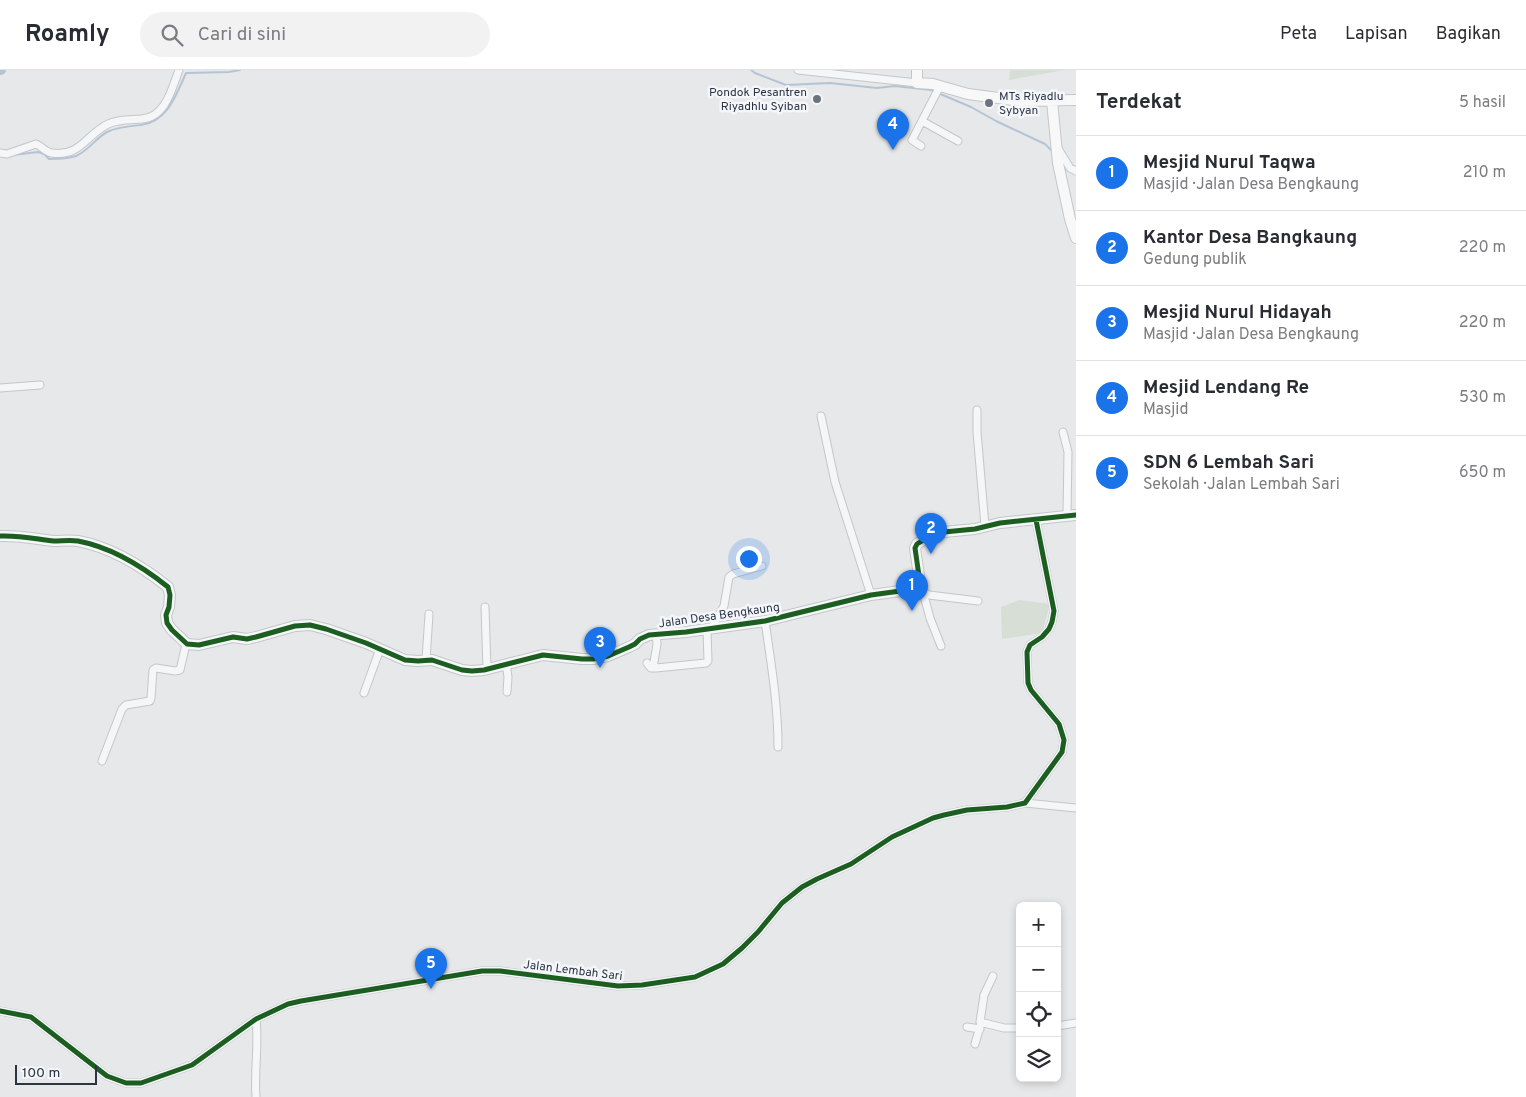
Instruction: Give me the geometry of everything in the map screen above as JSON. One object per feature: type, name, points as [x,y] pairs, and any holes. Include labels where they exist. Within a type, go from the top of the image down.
[{"type":"street","points":[[0,154],[7,154],[36,144],[50,153],[72,152],[101,128],[111,123],[147,118],[159,110],[169,99],[179,70]]},
{"type":"street","points":[[798,70],[917,83],[939,90],[1021,101],[1076,100]]},
{"type":"street","points":[[917,83],[918,70]]},
{"type":"street","points":[[921,146],[912,140],[939,90]]},
{"type":"street","points":[[1052,101],[1057,153],[1070,219],[1076,238]]},
{"type":"street","points":[[922,121],[958,141]]},
{"type":"street","points":[[1057,153],[1069,167],[1076,171]]},
{"type":"street","points":[[0,388],[40,384]]},
{"type":"street","points":[[977,410],[984,526]]},
{"type":"street","points":[[821,416],[836,482],[871,595]]},
{"type":"street","points":[[941,646],[920,590],[915,549],[917,544],[938,534],[951,531],[1071,515],[1068,452],[1062,432]]},
{"type":"street","points":[[1025,803],[1062,752],[1064,740],[1059,724],[1031,690],[1028,683],[1026,652],[1030,645],[1042,637],[1049,629],[1054,618],[1036,520]]},
{"type":"street","points":[[0,536],[20,535],[54,541],[76,541],[99,547],[137,566],[168,587],[170,596],[166,615],[167,623],[186,644],[180,670],[175,672],[156,668],[153,670],[150,701],[127,705],[122,709],[102,761]]},
{"type":"street","points":[[656,634],[657,644],[650,666],[706,663],[708,661],[709,629],[724,606],[729,577],[733,574],[762,566]]},
{"type":"street","name":"Jalan Desa Bengkaung","points":[[186,644],[199,645],[233,637],[256,637],[295,626],[310,625],[326,629],[405,660],[435,661],[467,671],[487,669],[543,655],[582,659],[600,657],[629,647],[644,636],[765,621],[871,595],[914,589],[920,590]]},
{"type":"street","points":[[920,590],[935,596],[978,601]]},
{"type":"street","points":[[485,607],[487,669]]},
{"type":"street","points":[[426,660],[429,614]]},
{"type":"street","points":[[765,621],[778,710],[778,746]]},
{"type":"street","points":[[364,693],[380,649]]},
{"type":"street","points":[[506,664],[508,676],[507,692]]},
{"type":"street","name":"Jalan Lembah Sari","points":[[0,1011],[31,1017],[107,1076],[131,1084],[146,1082],[192,1065],[256,1019],[288,1004],[301,1001],[482,971],[500,971],[618,986],[634,986],[695,977],[722,964],[738,952],[758,932],[782,903],[802,887],[817,878],[851,864],[892,837],[933,818],[972,809],[1007,807],[1025,803],[1076,808]]},
{"type":"street","points":[[976,1044],[981,1026],[983,999],[993,976]]},
{"type":"street","points":[[256,1019],[258,1038],[255,1070],[256,1097]]},
{"type":"street","points":[[1061,1025],[1076,1023]]},
{"type":"street","points":[[967,1027],[1016,1028]]},
{"type":"shaded area","points":[[1010,70],[1064,70],[1009,80]]},
{"type":"shaded area","points":[[1019,600],[1050,604],[1042,633],[1002,639],[1001,607]]},
{"type":"waterway","points":[[13,155],[38,152],[44,154],[49,159],[76,156],[107,132],[150,123],[158,118],[170,106],[186,73],[240,70]]},
{"type":"waterway","points":[[751,70],[786,85],[830,83],[877,88],[895,86],[931,90],[971,107],[1045,144],[1053,152]]},
{"type":"cycle path","points":[[0,536],[54,541],[78,541],[102,548],[137,565],[168,587],[170,595],[166,615],[167,623],[187,644],[199,645],[233,637],[247,639],[295,626],[310,625],[366,643],[405,660],[432,660],[462,670],[472,671],[484,670],[543,655],[593,659],[608,656],[635,644],[640,639],[649,635],[765,621],[871,595],[915,589],[920,583],[915,548],[917,544],[925,539],[944,532],[975,529],[1000,523],[1076,515]]},
{"type":"cycle path","points":[[0,1011],[31,1017],[107,1076],[126,1083],[141,1083],[192,1065],[256,1019],[288,1004],[301,1001],[482,971],[500,971],[618,986],[642,985],[695,977],[723,964],[758,932],[782,903],[802,887],[851,864],[892,837],[933,818],[944,815],[967,810],[1007,807],[1025,803],[1062,752],[1064,740],[1059,724],[1031,690],[1028,683],[1027,652],[1030,645],[1042,637],[1049,629],[1054,611],[1036,520]]},
{"type":"place","name":"Pondok Pesantren Riyadhlu Syiban","points":[[817,99]]},
{"type":"place","name":"MTs Riyadlu Sybyan","points":[[989,103]]},
{"type":"place","name":"Mesjid Lendang Re","points":[[893,150]]},
{"type":"place","name":"Kantor Desa Bangkaung","points":[[931,554]]},
{"type":"place","name":"Mesjid Nurul Taqwa","points":[[912,611]]},
{"type":"place","name":"Mesjid Nurul Hidayah","points":[[600,668]]},
{"type":"place","name":"SDN 6 Lembah Sari","points":[[431,989]]}]
